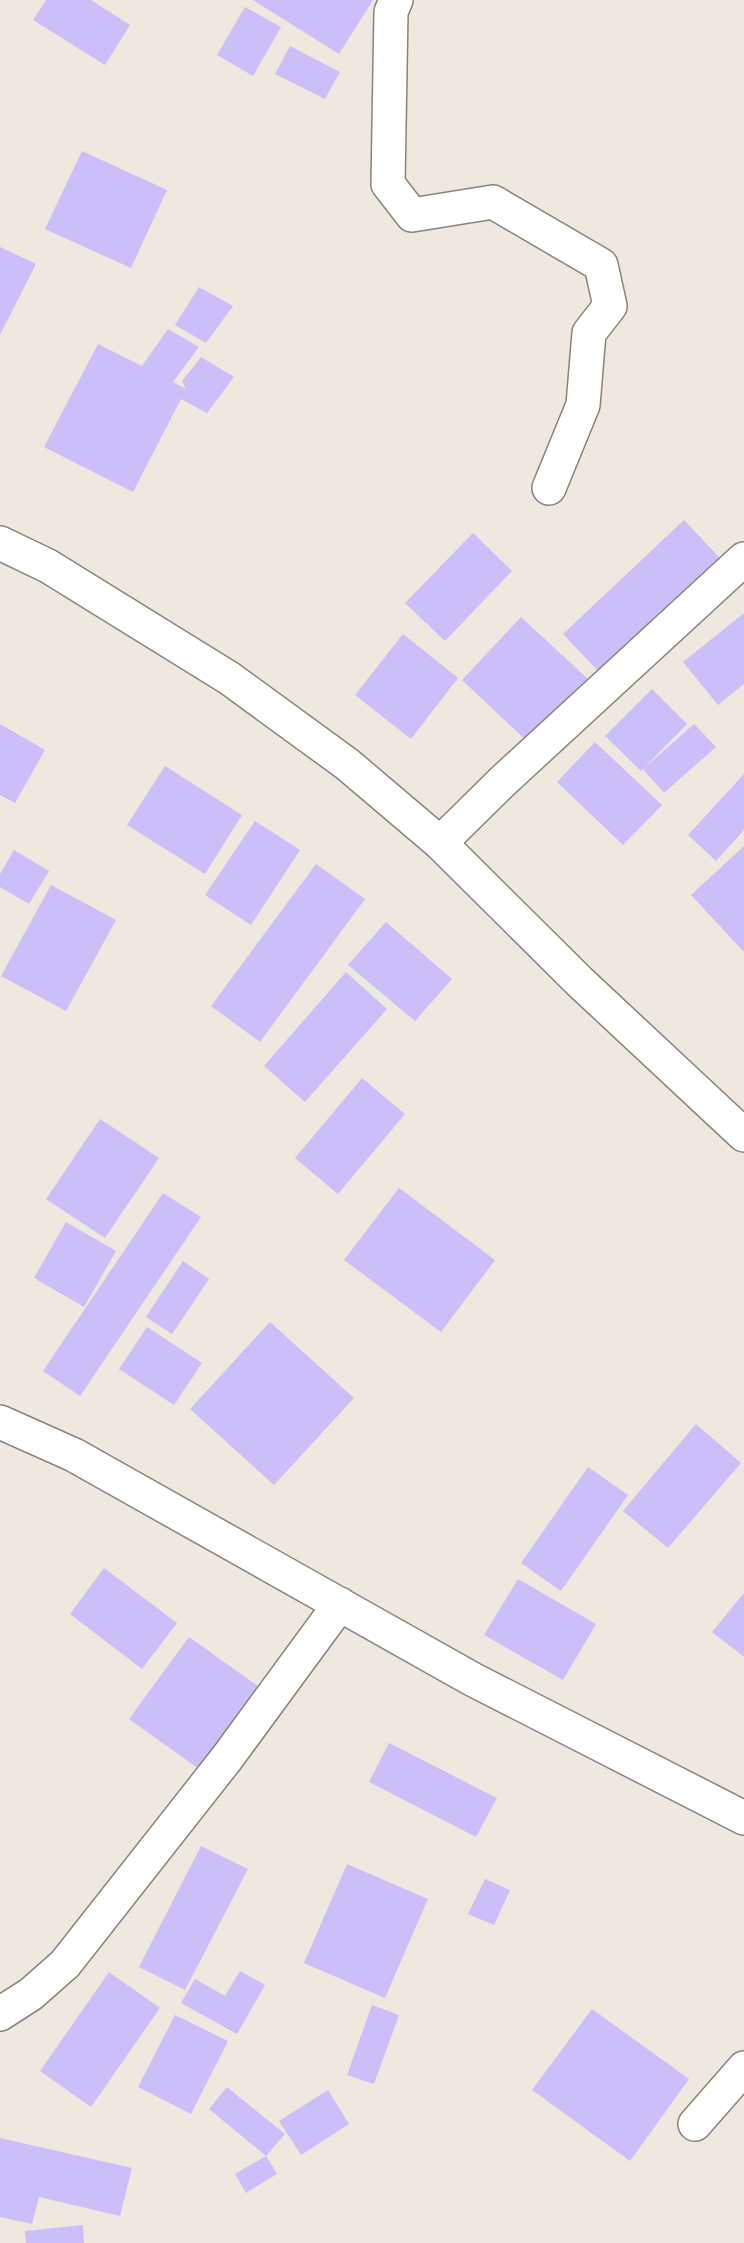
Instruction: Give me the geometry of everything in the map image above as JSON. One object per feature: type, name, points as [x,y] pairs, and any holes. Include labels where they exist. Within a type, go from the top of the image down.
[{"type":"street","points":[[396,0],[391,12],[388,184],[412,215],[493,202],[601,265],[610,306],[590,333],[583,405],[549,488]]},
{"type":"street","points":[[0,543],[48,566],[229,678],[347,765],[440,843],[580,982],[744,1135]]},
{"type":"street","points":[[440,843],[503,781],[744,559]]},
{"type":"street","points":[[0,1422],[74,1455],[472,1678],[744,1818]]},
{"type":"street","points":[[0,2014],[31,1994],[65,1964],[227,1758],[340,1604]]},
{"type":"street","points":[[695,2124],[744,2068]]},
{"type":"building","points":[[46,0],[91,0],[130,25],[105,65],[33,20]]},
{"type":"building","points":[[253,0],[373,0],[339,54]]},
{"type":"building","points":[[245,7],[281,27],[253,76],[217,55]]},
{"type":"building","points":[[290,46],[340,72],[325,99],[275,74]]},
{"type":"building","points":[[82,151],[167,190],[131,268],[45,229]]},
{"type":"building","points":[[0,247],[36,264],[0,335]]},
{"type":"building","points":[[199,287],[233,306],[206,343],[175,325]]},
{"type":"building","points":[[168,329],[199,347],[173,382],[186,389],[182,381],[201,357],[234,377],[207,413],[181,399],[133,492],[44,447],[98,344],[142,366]]},
{"type":"building","points":[[684,520],[720,558],[599,672],[563,634]]},
{"type":"building","points":[[473,533],[512,571],[445,641],[405,603]]},
{"type":"building","points":[[744,613],[744,684],[718,705],[683,662]]},
{"type":"building","points":[[521,617],[588,679],[529,743],[462,680]]},
{"type":"building","points":[[403,634],[458,678],[411,739],[355,695]]},
{"type":"building","points":[[652,689],[687,724],[641,771],[605,736]]},
{"type":"building","points":[[0,724],[45,750],[15,803],[0,795]]},
{"type":"building","points":[[694,724],[716,747],[664,793],[643,769]]},
{"type":"building","points":[[595,742],[662,805],[623,845],[557,782]]},
{"type":"building","points":[[165,766],[242,815],[205,874],[127,825]]},
{"type":"building","points":[[744,774],[744,830],[716,861],[688,835]]},
{"type":"building","points":[[255,821],[300,850],[251,925],[205,895]]},
{"type":"building","points":[[744,846],[744,952],[691,895]]},
{"type":"building","points":[[14,850],[49,871],[29,904],[0,887],[0,874]]},
{"type":"building","points":[[316,864],[365,899],[260,1042],[211,1006]]},
{"type":"building","points":[[51,885],[116,920],[66,1011],[1,976]]},
{"type":"building","points":[[386,922],[452,979],[415,1021],[348,965]]},
{"type":"building","points":[[346,972],[387,1009],[305,1102],[264,1066]]},
{"type":"building","points":[[362,1078],[405,1114],[338,1194],[295,1158]]},
{"type":"building","points":[[100,1119],[159,1158],[105,1238],[46,1199]]},
{"type":"building","points":[[399,1188],[495,1260],[441,1332],[344,1260]]},
{"type":"building","points":[[163,1193],[201,1217],[80,1396],[43,1371]]},
{"type":"building","points":[[66,1222],[116,1251],[84,1307],[34,1278]]},
{"type":"building","points":[[183,1261],[209,1279],[172,1334],[146,1317]]},
{"type":"building","points":[[270,1322],[354,1398],[274,1485],[190,1409]]},
{"type":"building","points":[[147,1327],[202,1363],[174,1405],[119,1369]]},
{"type":"building","points":[[696,1424],[741,1463],[668,1548],[623,1511]]},
{"type":"building","points":[[588,1467],[628,1495],[561,1591],[521,1563]]},
{"type":"building","points":[[104,1568],[177,1623],[142,1669],[70,1614]]},
{"type":"building","points":[[518,1579],[596,1624],[563,1680],[484,1635]]},
{"type":"building","points":[[744,1593],[744,1657],[712,1632]]},
{"type":"building","points":[[189,1637],[266,1692],[206,1774],[129,1719]]},
{"type":"building","points":[[389,1743],[497,1798],[476,1837],[369,1782]]},
{"type":"building","points":[[201,1846],[248,1869],[185,1990],[139,1967]]},
{"type":"building","points":[[347,1864],[428,1899],[385,1998],[304,1963]]},
{"type":"building","points":[[485,1879],[510,1890],[494,1925],[468,1914]]},
{"type":"building","points":[[240,1971],[265,1985],[237,2034],[181,2003],[195,1979],[225,1996]]},
{"type":"building","points":[[109,1972],[160,2008],[91,2107],[40,2071]]},
{"type":"building","points":[[372,2005],[399,2015],[374,2084],[347,2075]]},
{"type":"building","points":[[592,2009],[689,2079],[630,2161],[532,2090]]},
{"type":"building","points":[[175,2015],[228,2041],[191,2114],[138,2087]]},
{"type":"building","points":[[227,2087],[285,2134],[266,2156],[209,2109]]},
{"type":"building","points":[[328,2090],[349,2124],[301,2155],[279,2121]]},
{"type":"building","points":[[0,2138],[132,2168],[120,2216],[39,2197],[32,2224],[0,2217]]},
{"type":"building","points":[[266,2156],[277,2174],[246,2193],[235,2174]]},
{"type":"building","points":[[83,2225],[84,2243],[26,2243],[25,2231]]}]
